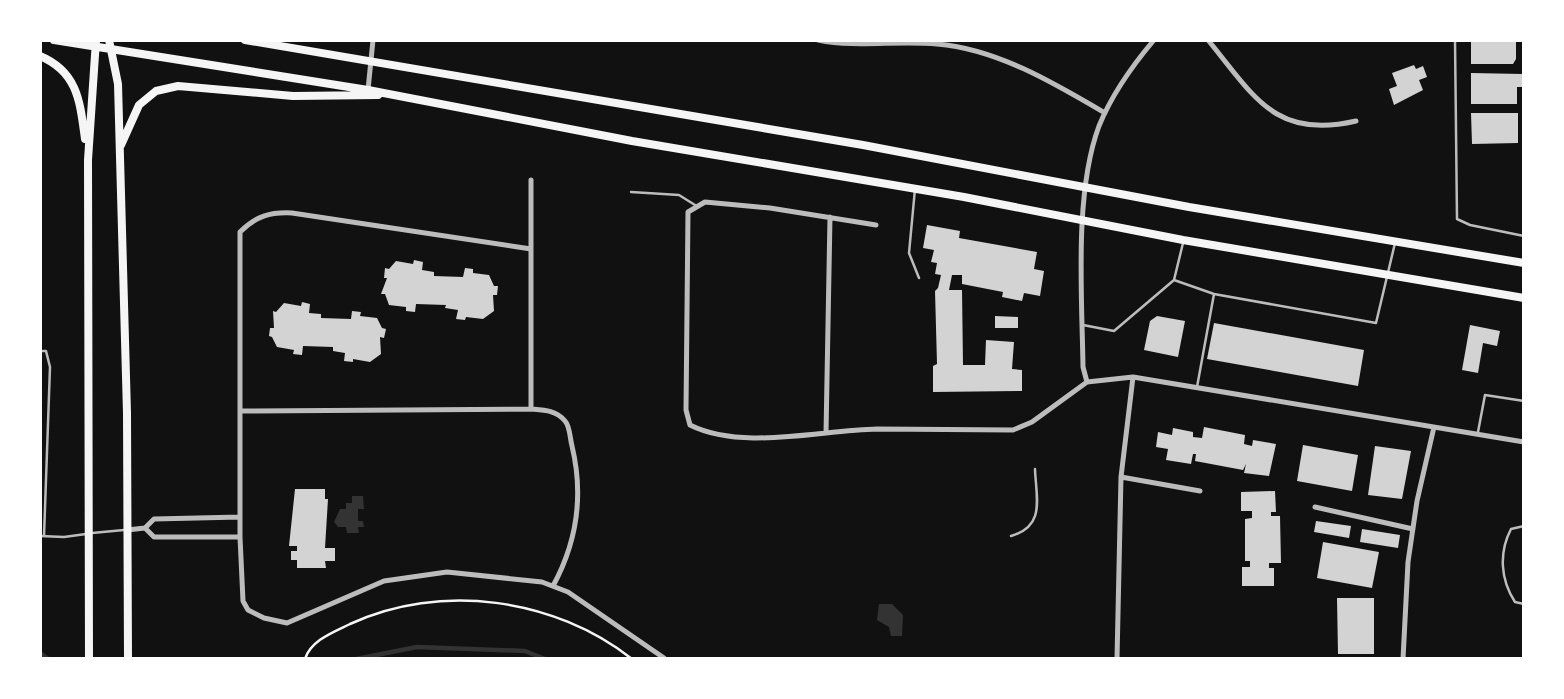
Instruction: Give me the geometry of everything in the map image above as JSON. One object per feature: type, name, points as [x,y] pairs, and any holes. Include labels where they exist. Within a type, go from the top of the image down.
[{"type":"main road","points":[[54,40],[96,44],[113,50],[369,90],[632,141],[915,188],[1183,240],[1524,298]]},
{"type":"main road","points":[[109,40],[118,84],[120,147],[128,659]]},
{"type":"main road","points":[[245,40],[1086,186],[1189,207],[1395,239],[1524,263]]},
{"type":"main road","points":[[89,659],[88,160],[96,44]]},
{"type":"main road","points":[[40,57],[59,66],[76,86],[88,160]]},
{"type":"main road","points":[[120,147],[139,105],[156,91],[178,86],[293,96],[386,94]]},
{"type":"street","points":[[369,90],[373,40]]},
{"type":"street","points":[[818,40],[852,43],[907,42],[970,50],[1016,66],[1105,113]]},
{"type":"street","points":[[1087,382],[1083,367],[1084,222],[1090,156],[1105,113],[1121,83],[1154,40]]},
{"type":"street","points":[[1208,40],[1255,98],[1275,114],[1299,125],[1326,128],[1356,121]]},
{"type":"street","points":[[531,180],[531,409]]},
{"type":"street","points":[[876,225],[705,202],[695,205],[688,212],[686,411],[690,425],[705,432],[742,437],[876,429],[1013,430],[1031,422],[1087,382],[1133,376],[1524,442]]},
{"type":"street","points":[[531,249],[292,213],[273,212],[253,218],[240,232],[240,537],[243,601],[248,610],[264,618],[287,623],[384,582],[447,572],[542,582],[568,592],[664,658]]},
{"type":"street","points":[[826,433],[830,217]]},
{"type":"street","points":[[1117,659],[1121,477],[1133,376]]},
{"type":"street","points":[[241,411],[531,409],[554,412],[566,422],[576,464],[578,505],[567,559],[553,586]]},
{"type":"street","points":[[1403,659],[1413,528],[1434,427]]},
{"type":"street","points":[[1121,477],[1200,491]]},
{"type":"street","points":[[1315,507],[1413,528]]},
{"type":"street","points":[[127,530],[145,528],[153,519],[240,517]]},
{"type":"street","points":[[145,528],[154,537],[240,537]]},
{"type":"lane","points":[[1454,40],[1457,219],[1470,225],[1524,236]]},
{"type":"lane","points":[[915,188],[909,253],[919,278]]},
{"type":"lane","points":[[631,192],[679,195],[695,205]]},
{"type":"lane","points":[[1174,280],[1214,294],[1376,323],[1395,239]]},
{"type":"lane","points":[[1083,325],[1114,331],[1174,280],[1183,240]]},
{"type":"lane","points":[[1197,387],[1214,294]]},
{"type":"lane","points":[[40,351],[46,351],[50,367],[47,509],[42,536],[64,537],[127,530]]},
{"type":"lane","points":[[1477,434],[1485,395],[1524,401]]},
{"type":"lane","points":[[1011,536],[1026,532],[1033,525],[1036,515],[1035,469]]},
{"type":"lane","points":[[1524,526],[1511,529],[1502,547],[1509,592],[1515,602],[1524,604]]},
{"type":"path","points":[[305,659],[327,636],[361,619],[418,604],[460,601],[529,607],[603,637],[632,659]]},
{"type":"shaded area","points":[[352,496],[363,496],[364,509],[358,509],[358,521],[363,521],[364,527],[358,527],[359,533],[347,533],[346,527],[338,527],[334,522],[340,509],[346,509],[346,503],[352,503]]},
{"type":"shaded area","points":[[879,604],[892,604],[903,615],[902,636],[891,636],[889,627],[877,620]]},
{"type":"building","points":[[1471,40],[1516,40],[1516,59],[1513,64],[1471,64]]},
{"type":"building","points":[[1414,65],[1416,69],[1423,66],[1427,77],[1419,80],[1423,90],[1394,105],[1389,89],[1397,86],[1392,73]]},
{"type":"building","points":[[1471,73],[1523,74],[1523,87],[1517,87],[1517,104],[1471,104]]},
{"type":"building","points":[[1471,113],[1518,113],[1518,143],[1472,144]]},
{"type":"building","points":[[927,225],[960,231],[959,238],[1037,252],[1034,269],[1044,271],[1040,296],[1024,293],[1022,301],[1002,297],[1003,292],[962,284],[962,275],[952,275],[949,290],[962,290],[963,365],[985,365],[986,340],[1014,342],[1012,369],[1022,370],[1022,391],[933,392],[933,366],[937,364],[935,291],[941,275],[935,274],[937,263],[931,262],[934,250],[923,248]]},
{"type":"building","points":[[414,260],[423,262],[422,270],[434,272],[434,276],[463,277],[465,268],[473,269],[473,273],[489,275],[494,286],[498,286],[497,295],[493,295],[494,311],[483,319],[466,317],[465,320],[456,319],[458,310],[445,308],[446,305],[416,304],[415,312],[406,311],[406,307],[389,305],[385,294],[381,294],[387,278],[384,278],[385,268],[389,269],[396,261],[413,264]]},
{"type":"building","points":[[302,302],[310,304],[309,313],[321,314],[321,318],[351,319],[352,311],[361,312],[360,316],[377,318],[382,328],[386,329],[384,338],[380,337],[381,354],[370,362],[353,359],[353,362],[344,361],[345,353],[333,351],[333,347],[303,346],[302,355],[293,354],[294,350],[277,347],[269,336],[270,328],[274,328],[273,311],[276,312],[284,303],[301,306]]},
{"type":"building","points":[[995,316],[1018,317],[1018,328],[995,328]]},
{"type":"building","points":[[1157,316],[1185,321],[1178,357],[1144,350],[1150,321]]},
{"type":"building","points":[[1214,323],[1364,350],[1358,386],[1207,359]]},
{"type":"building","points":[[1470,325],[1500,331],[1497,346],[1483,343],[1478,373],[1462,370]]},
{"type":"building","points":[[1204,427],[1245,435],[1244,444],[1252,446],[1253,440],[1276,444],[1269,476],[1244,473],[1246,464],[1243,470],[1195,461],[1196,454],[1193,454],[1191,464],[1166,460],[1168,449],[1156,447],[1158,432],[1172,435],[1173,428],[1193,432],[1193,437],[1202,438]]},
{"type":"building","points":[[1303,445],[1358,455],[1352,491],[1297,481]]},
{"type":"building","points":[[1375,446],[1411,451],[1402,499],[1368,495]]},
{"type":"building","points":[[295,489],[325,489],[325,499],[328,499],[325,548],[335,548],[335,561],[325,561],[326,568],[297,568],[297,560],[291,560],[291,551],[297,551],[297,546],[289,546]]},
{"type":"building","points":[[1275,491],[1276,512],[1271,512],[1271,516],[1280,516],[1281,563],[1269,563],[1269,568],[1274,568],[1274,586],[1242,586],[1242,567],[1250,567],[1250,561],[1245,561],[1245,519],[1252,518],[1252,511],[1241,511],[1241,492]]},
{"type":"building","points":[[1316,521],[1351,526],[1349,538],[1314,532]]},
{"type":"building","points":[[1362,529],[1400,535],[1398,548],[1360,542]]},
{"type":"building","points":[[1323,542],[1379,552],[1372,588],[1317,578]]},
{"type":"building","points":[[1337,598],[1374,598],[1374,654],[1338,654]]},
{"type":"waterway","points":[[356,659],[417,647],[525,651],[545,659]]},
{"type":"waterway","points":[[40,653],[48,659]]}]
